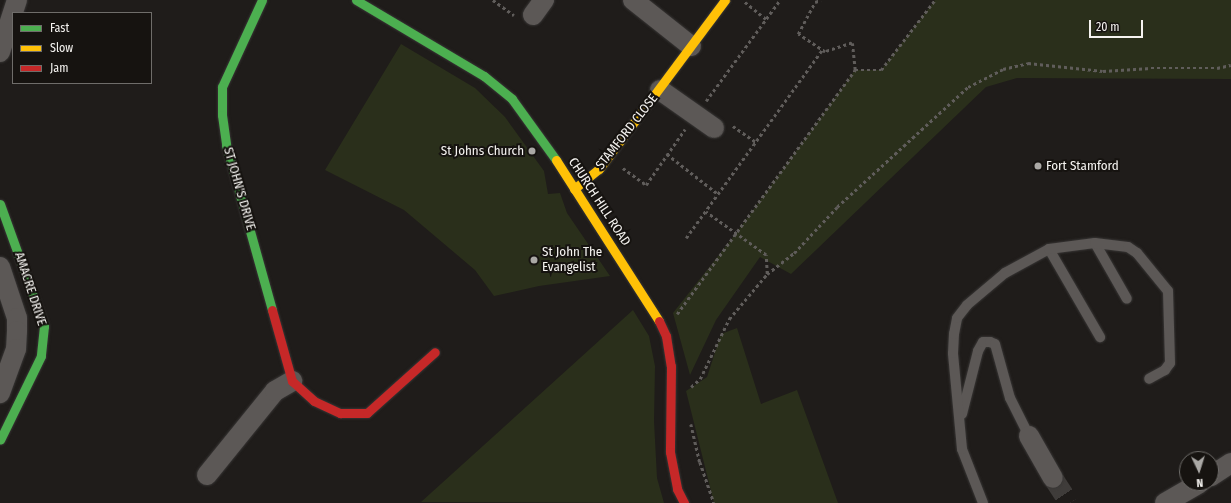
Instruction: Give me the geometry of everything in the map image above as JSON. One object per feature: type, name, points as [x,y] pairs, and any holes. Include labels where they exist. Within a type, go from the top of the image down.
[{"type":"street","points":[[13,12],[17,0]]},
{"type":"street","name":"ST JOHN'S DRIVE","points":[[262,0],[222,87],[222,115],[226,145],[292,381]]},
{"type":"street","name":"CHURCH HILL ROAD","points":[[356,0],[484,76],[512,99],[537,131],[651,306],[664,332],[671,366],[670,452],[677,489],[684,503]]},
{"type":"street","points":[[633,0],[691,46]]},
{"type":"street","name":"STAMFORD CLOSE","points":[[574,189],[600,169],[660,90],[725,0]]},
{"type":"street","points":[[0,52],[12,15]]},
{"type":"street","name":"STAMFORD CLOSE","points":[[660,90],[714,128]]},
{"type":"street","name":"AMACRE DRIVE","points":[[0,204],[44,326],[41,356],[0,440]]},
{"type":"street","points":[[0,267],[16,318],[17,331],[16,349],[0,393]]},
{"type":"street","points":[[207,475],[275,391],[292,381],[314,401],[340,413],[367,413],[381,403],[435,352]]},
{"type":"street","points":[[1029,436],[1053,478]]},
{"type":"street","points":[[1219,471],[1231,463]]},
{"type":"street","points":[[1165,503],[1185,491]]},
{"type":"lane","points":[[1095,243],[1127,299]]},
{"type":"lane","points":[[983,503],[962,449],[953,353],[957,318],[967,305],[1005,273],[1049,248],[1095,243],[1128,247],[1137,253],[1168,291],[1170,363],[1165,370],[1149,379]]},
{"type":"lane","points":[[1049,248],[1100,338]]},
{"type":"lane","points":[[960,422],[978,351],[982,342],[990,342],[995,344],[1010,398],[1029,436]]},
{"type":"path","points":[[743,0],[766,19]]},
{"type":"path","points":[[609,157],[646,185],[695,115],[780,0]]},
{"type":"path","points":[[664,332],[855,70],[852,43],[825,52],[798,34],[815,2],[821,0]]},
{"type":"path","points":[[855,70],[881,70],[935,0]]},
{"type":"path","points":[[686,238],[822,50]]},
{"type":"path","points":[[686,391],[700,379],[729,319],[767,274],[794,253],[837,207],[968,86],[1003,69],[1028,63],[1102,71],[1151,68],[1217,68],[1231,65]]},
{"type":"path","points":[[667,154],[718,194]]},
{"type":"path","points":[[706,212],[737,232],[766,255],[767,274]]},
{"type":"path","points":[[690,416],[700,462],[714,503]]},
{"type":"green space","points":[[935,0],[1231,0],[1231,79],[1017,78],[986,87],[791,274],[760,257],[716,320],[690,375],[673,313],[737,232],[855,70],[881,70]]},
{"type":"green space","points":[[401,44],[475,88],[505,117],[544,171],[548,194],[560,193],[567,213],[610,276],[539,286],[494,296],[475,270],[404,210],[325,170]]},
{"type":"green space","points":[[633,310],[649,336],[655,366],[654,421],[657,478],[664,503],[421,502]]},
{"type":"green space","points":[[737,328],[761,404],[797,390],[838,503],[714,503],[686,391],[707,377],[721,334]]},
{"type":"tunnel","points":[[1053,478],[1069,503]]},
{"type":"traffic: fast","points":[[262,0],[222,87],[222,115],[226,145],[272,310]]},
{"type":"traffic: fast","points":[[356,0],[484,76],[512,99],[556,160]]},
{"type":"traffic: fast","points":[[0,204],[44,326],[41,356],[0,440]]},
{"type":"traffic: slow","points":[[574,189],[599,169],[725,0]]},
{"type":"traffic: slow","points":[[556,160],[659,321]]},
{"type":"traffic: jam","points":[[272,310],[292,381],[314,401],[340,413],[367,413],[435,352]]},
{"type":"traffic: jam","points":[[659,321],[666,336],[671,366],[670,452],[677,489],[684,503]]},
{"type":"place","name":"St Johns Church","points":[[532,151]]},
{"type":"place","name":"Fort Stamford","points":[[1038,166]]},
{"type":"place","name":"St John The Evangelist","points":[[534,260]]}]
